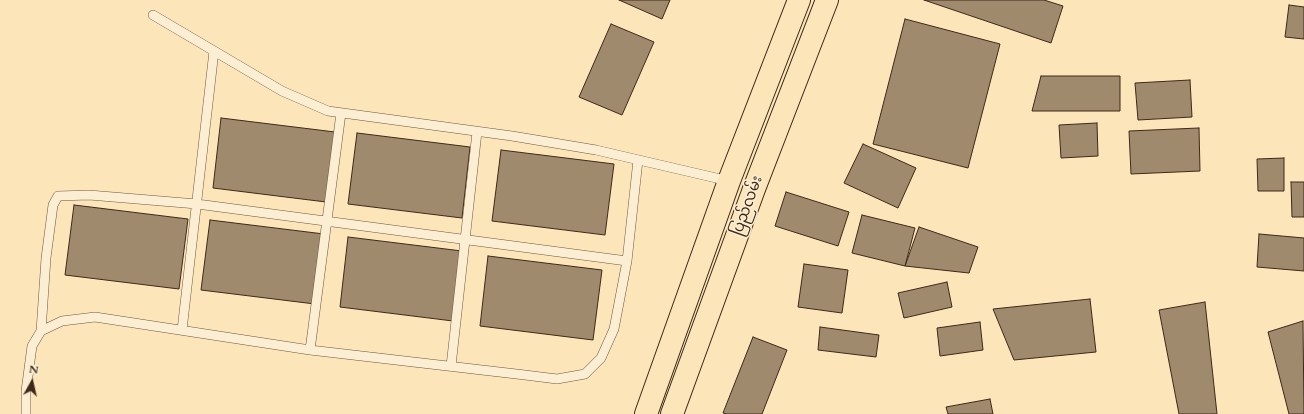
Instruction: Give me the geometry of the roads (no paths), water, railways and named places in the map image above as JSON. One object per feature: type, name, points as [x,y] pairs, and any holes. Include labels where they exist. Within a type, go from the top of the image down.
[{"type":"highway","points":[[646,414],[729,181],[799,0]]},
{"type":"highway","name":"ပြည်လမ်း","points":[[672,414],[754,189],[827,0]]},
{"type":"lane","points":[[153,15],[282,91],[328,111],[596,150],[729,181]]},
{"type":"lane","points":[[182,330],[214,51]]},
{"type":"lane","points":[[310,350],[341,113]]},
{"type":"lane","points":[[451,366],[477,132]]},
{"type":"lane","points":[[41,331],[62,321],[95,317],[310,350],[557,379],[585,374],[601,358],[614,329],[627,261],[638,160]]},
{"type":"lane","points":[[26,414],[26,391],[32,346],[41,331],[46,258],[53,205],[58,196],[89,195],[197,204],[627,261]]}]
